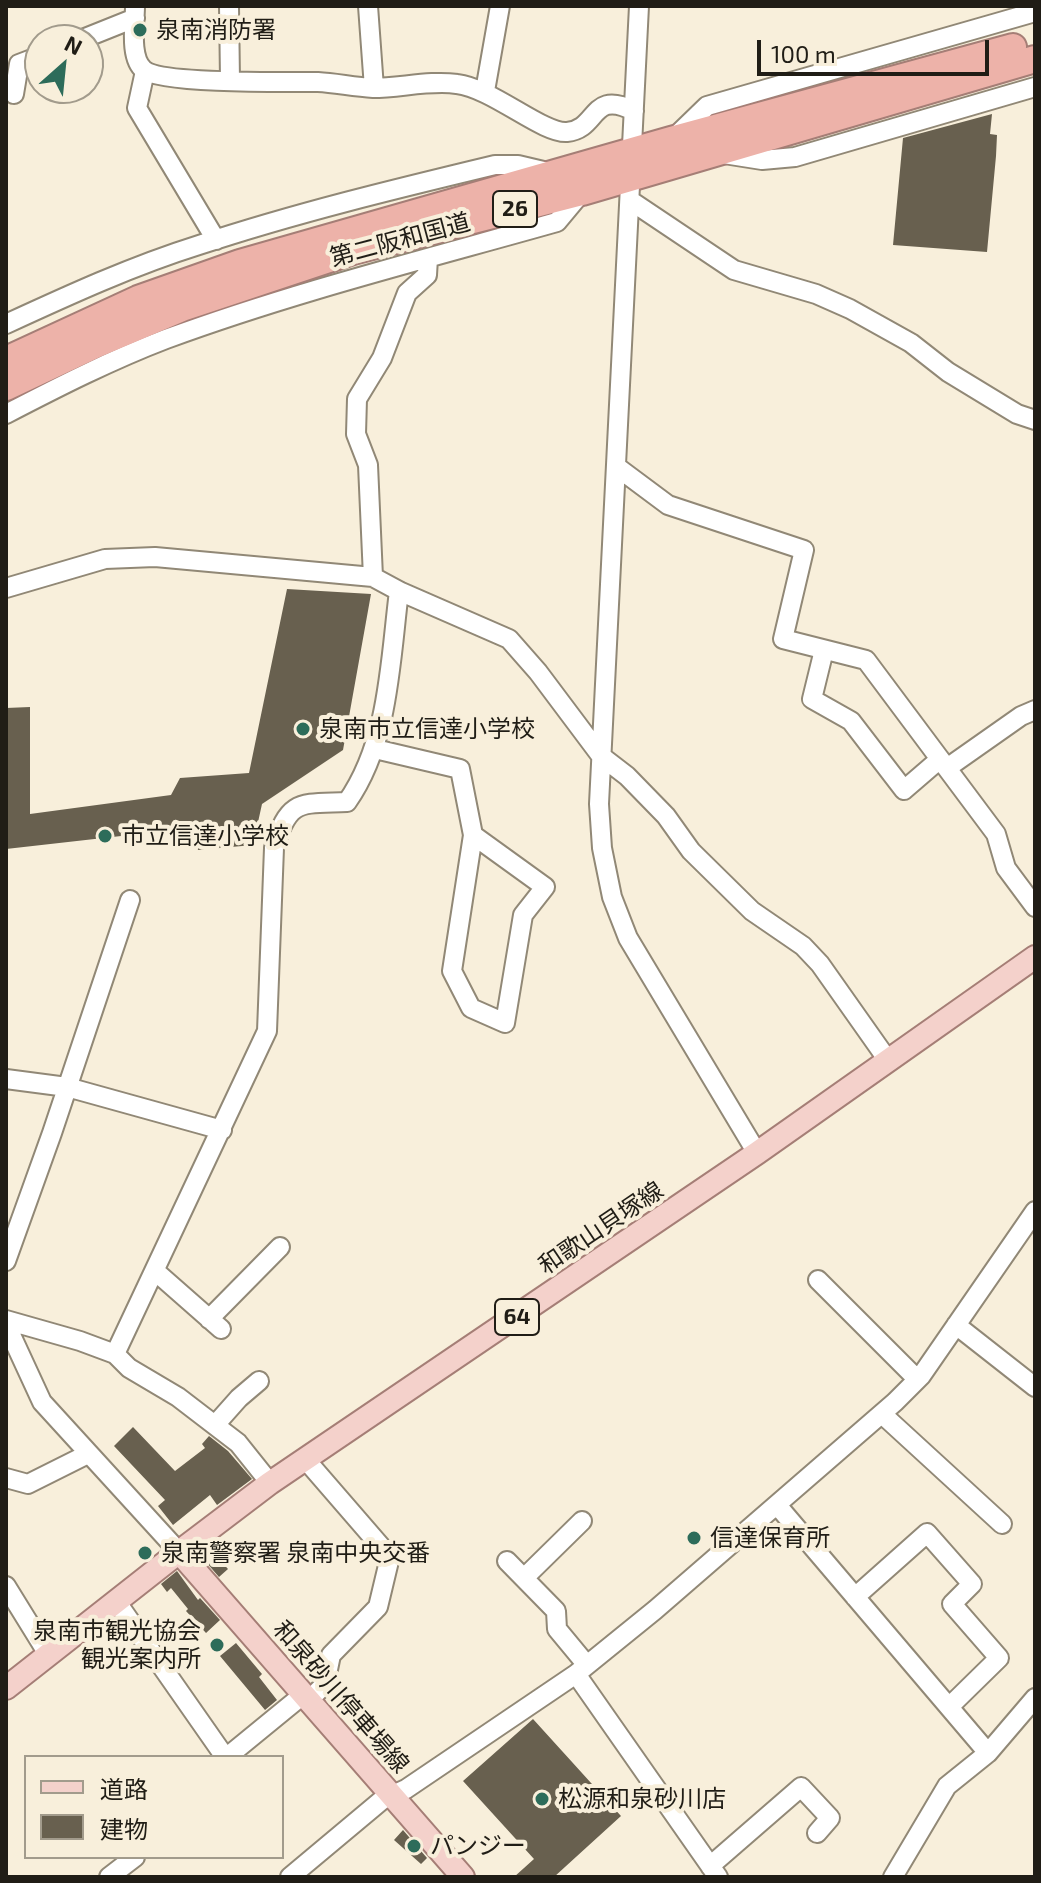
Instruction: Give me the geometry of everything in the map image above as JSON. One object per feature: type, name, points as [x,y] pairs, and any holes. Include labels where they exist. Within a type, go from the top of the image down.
[{"type":"highway","name":"第二阪和国道","points":[[6,360],[138,299],[240,263],[554,174],[632,177],[671,140],[1035,40]]},
{"type":"highway","name":"第二阪和国道","points":[[6,387],[182,308],[353,251],[582,192],[1035,59]]},
{"type":"main road","name":"和歌山貝塚線","points":[[6,1688],[270,1483],[757,1153],[1035,957]]},
{"type":"main road","name":"和泉砂川停車場線","points":[[179,1552],[463,1877]]},
{"type":"street","points":[[229,6],[230,80]]},
{"type":"street","points":[[368,6],[374,88]]},
{"type":"street","points":[[485,91],[500,6]]},
{"type":"street","points":[[639,6],[601,756],[599,804],[602,848],[612,897],[628,938],[757,1153]]},
{"type":"street","points":[[104,28],[135,12],[136,60],[145,71],[172,79],[321,82],[374,88],[457,83],[485,91],[554,131],[569,132],[580,127],[600,107],[610,103],[634,111]]},
{"type":"street","points":[[671,140],[707,106],[1035,12]]},
{"type":"street","points":[[14,94],[19,64],[24,62]]},
{"type":"street","points":[[145,71],[137,108],[216,240]]},
{"type":"street","points":[[719,153],[762,160],[795,157],[1035,87]]},
{"type":"street","points":[[6,324],[99,282],[216,240],[355,199],[495,165],[518,165],[554,174]]},
{"type":"street","points":[[632,177],[734,270],[816,294],[850,309],[911,343],[948,372],[1017,414],[1035,420]]},
{"type":"street","points":[[6,414],[77,378],[164,340],[279,300],[557,222],[582,192]]},
{"type":"street","points":[[373,577],[368,465],[356,434],[357,399],[382,358],[407,293],[427,275],[428,258]]},
{"type":"street","points":[[617,467],[668,505],[804,550],[783,639],[866,660],[996,834],[1006,868],[1035,907]]},
{"type":"street","points":[[6,588],[105,559],[155,557],[373,577],[509,639],[601,756],[627,776],[666,816],[691,851],[752,911],[803,946],[820,964],[887,1059]]},
{"type":"street","points":[[115,1354],[267,1031],[274,848],[281,826],[300,804],[347,802],[375,749],[386,697],[399,591]]},
{"type":"street","points":[[824,650],[812,699],[851,721],[904,790],[1035,710]]},
{"type":"street","points":[[375,749],[460,769],[473,835],[452,971],[471,1008],[505,1023],[523,915],[545,887],[473,835]]},
{"type":"street","points":[[6,1261],[130,900]]},
{"type":"street","points":[[6,1079],[67,1087],[222,1130]]},
{"type":"street","points":[[290,1877],[382,1800],[406,1789],[581,1669],[655,1610],[882,1414],[917,1379],[1035,1211]]},
{"type":"street","points":[[155,1271],[215,1324],[280,1247]]},
{"type":"street","points":[[818,1280],[917,1379]]},
{"type":"street","points":[[6,1322],[80,1341],[115,1354],[129,1368],[178,1397],[238,1443],[270,1483]]},
{"type":"street","points":[[6,1322],[42,1402],[179,1552]]},
{"type":"street","points":[[956,1325],[1035,1387]]},
{"type":"street","points":[[215,1425],[259,1381]]},
{"type":"street","points":[[882,1414],[1002,1524]]},
{"type":"street","points":[[6,1478],[28,1484],[88,1454]]},
{"type":"street","points":[[229,1755],[325,1684],[331,1655],[378,1607],[390,1557],[306,1460]]},
{"type":"street","points":[[777,1505],[988,1753]]},
{"type":"street","points":[[524,1578],[582,1521]]},
{"type":"street","points":[[855,1597],[927,1533],[972,1584],[952,1604],[999,1658],[949,1707]]},
{"type":"street","points":[[507,1561],[556,1611],[557,1629],[581,1669],[714,1872],[801,1787],[830,1818],[817,1833]]},
{"type":"street","points":[[6,1586],[48,1654]]},
{"type":"street","points":[[116,1601],[225,1755]]},
{"type":"street","points":[[893,1877],[947,1786],[988,1753],[1035,1698]]},
{"type":"street","points":[[109,1877],[132,1859]]},
{"type":"building","points":[[992,114],[990,134],[997,135],[987,252],[893,245],[903,138]]},
{"type":"building","name":"泉南市立信達小学校","points":[[287,589],[371,594],[343,750],[262,804],[253,845],[198,850],[192,828],[6,849],[6,708],[30,707],[30,814],[171,795],[180,778],[249,773]]},
{"type":"building","points":[[133,1427],[175,1471],[205,1448],[202,1444],[209,1436],[228,1451],[252,1479],[217,1505],[210,1495],[173,1525],[158,1506],[165,1500],[114,1446]]},
{"type":"building","points":[[208,1547],[228,1569],[219,1577],[199,1554]]},
{"type":"building","points":[[177,1571],[198,1600],[200,1598],[220,1620],[206,1633],[171,1588],[167,1592],[161,1584]]},
{"type":"building","points":[[236,1643],[262,1674],[259,1677],[277,1700],[265,1710],[220,1656]]},
{"type":"building","name":"松源和泉砂川店","points":[[533,1719],[621,1816],[554,1877],[514,1877],[534,1859],[463,1781]]},
{"type":"building","name":"パンジー","points":[[403,1830],[427,1858],[421,1864],[394,1840]]},
{"type":"place","name":"泉南消防署","points":[[140,30]]},
{"type":"place","name":"泉南市立信達小学校","points":[[303,729]]},
{"type":"place","name":"市立信達小学校","points":[[105,836]]},
{"type":"place","name":"信達保育所","points":[[694,1538]]},
{"type":"place","name":"泉南警察署 泉南中央交番","points":[[145,1553]]},
{"type":"place","name":"泉南市観光協会 観光案内所","points":[[217,1645]]},
{"type":"place","name":"松源和泉砂川店","points":[[542,1799]]},
{"type":"place","name":"パンジー","points":[[414,1846]]}]
